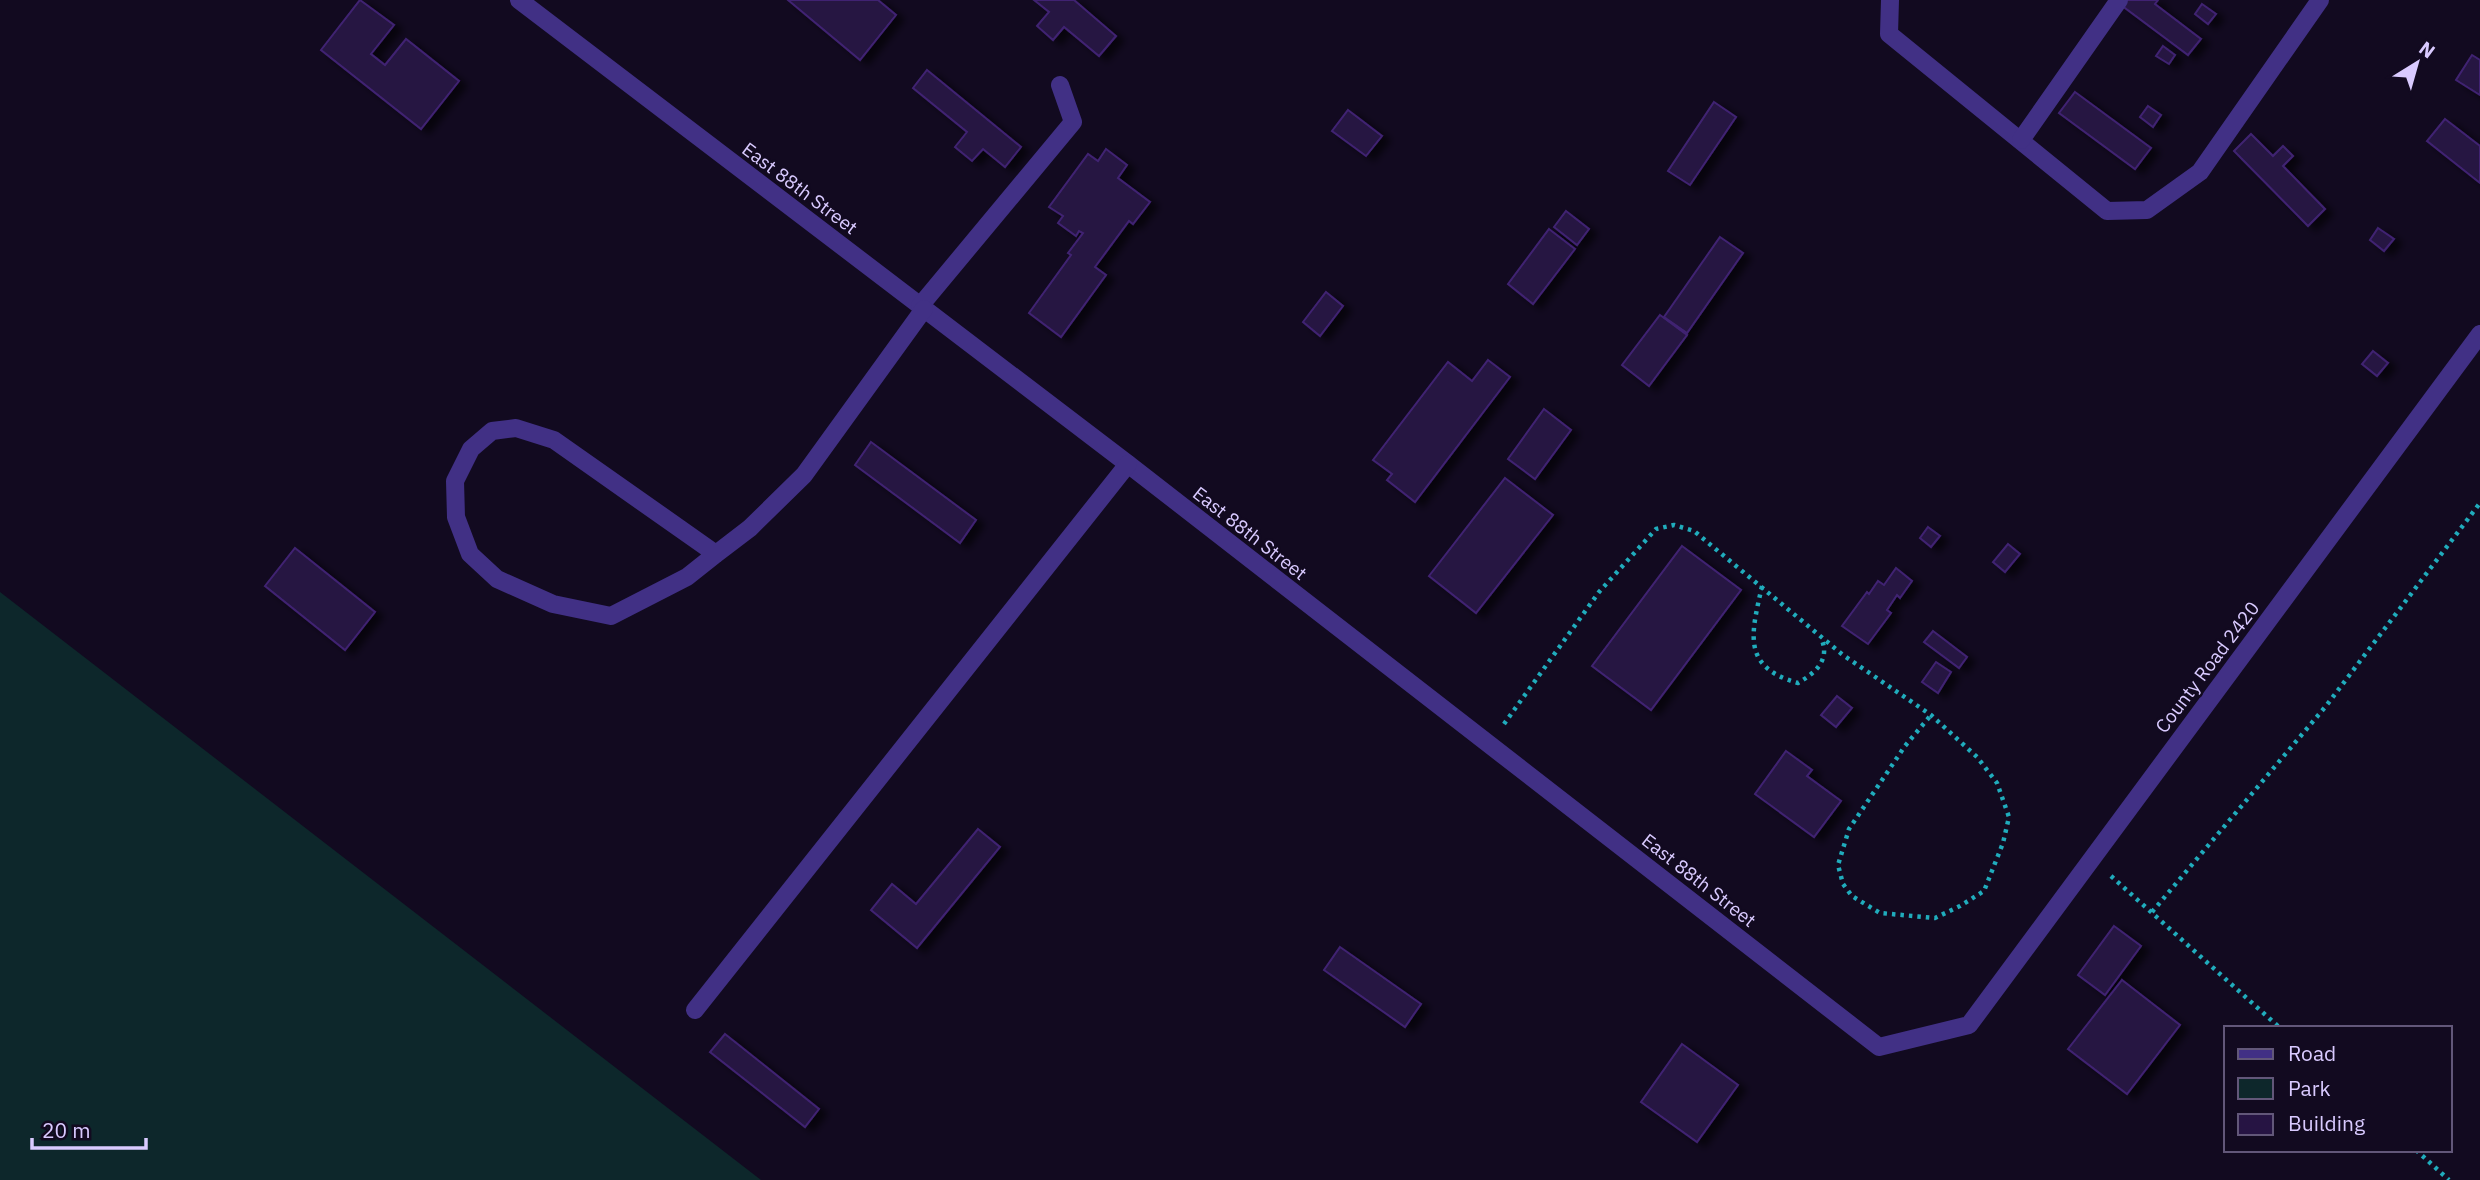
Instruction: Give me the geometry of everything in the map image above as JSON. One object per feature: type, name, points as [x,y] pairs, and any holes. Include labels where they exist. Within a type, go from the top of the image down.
[{"type":"street","name":"East 88th Street","points":[[519,0],[1128,464],[1879,1047],[1969,1025]]},
{"type":"street","points":[[1890,0],[1889,34],[2107,211],[2147,210],[2200,172],[2320,0]]},
{"type":"street","points":[[2021,140],[2119,0]]},
{"type":"street","points":[[716,554],[554,440],[516,428],[492,430],[471,449],[455,481],[456,517],[470,554],[497,579],[553,604],[611,616],[687,577],[750,528],[804,475],[922,307],[1073,122],[1060,85]]},
{"type":"street","name":"County Road 2420","points":[[1969,1025],[2480,334]]},
{"type":"street","points":[[695,1010],[1128,464]]},
{"type":"path","points":[[2152,912],[2326,706],[2480,503]]},
{"type":"path","points":[[1489,744],[1599,592],[1656,529],[1674,525],[1694,531],[1843,654],[1931,715],[1977,757],[1997,783],[2009,817],[2003,843],[1984,891],[1935,918],[1880,913],[1852,896],[1843,884],[1838,865],[1849,829],[1906,746],[1931,715]]},
{"type":"path","points":[[1762,586],[1752,635],[1765,668],[1781,679],[1798,683],[1812,675],[1821,664],[1825,652],[1819,634]]},
{"type":"path","points":[[2091,858],[2278,1026]]},
{"type":"path","points":[[2418,1152],[2449,1180]]},
{"type":"green space","points":[[0,592],[761,1180],[0,1180]]},
{"type":"building","points":[[360,0],[394,25],[371,54],[385,65],[406,39],[459,81],[421,129],[321,50]]},
{"type":"building","points":[[788,0],[878,0],[896,15],[860,60]]},
{"type":"building","points":[[1034,0],[1074,0],[1116,36],[1099,56],[1064,27],[1053,40],[1037,26],[1049,12]]},
{"type":"building","points":[[2125,0],[2158,0],[2155,4],[2201,39],[2188,55],[2121,5]]},
{"type":"building","points":[[2202,4],[2216,14],[2208,24],[2195,14]]},
{"type":"building","points":[[2163,46],[2175,55],[2169,64],[2156,56]]},
{"type":"building","points":[[2472,55],[2480,60],[2480,95],[2456,80]]},
{"type":"building","points":[[927,70],[1021,147],[1005,167],[983,149],[972,161],[955,147],[967,132],[913,88]]},
{"type":"building","points":[[2075,92],[2151,148],[2135,169],[2059,113]]},
{"type":"building","points":[[1714,102],[1736,117],[1690,185],[1668,171]]},
{"type":"building","points":[[2148,106],[2161,115],[2153,127],[2140,117]]},
{"type":"building","points":[[1348,110],[1382,136],[1366,156],[1332,131]]},
{"type":"building","points":[[2445,119],[2480,146],[2480,183],[2427,141]]},
{"type":"building","points":[[2251,134],[2273,156],[2283,146],[2293,156],[2283,166],[2325,209],[2308,226],[2234,151]]},
{"type":"building","points":[[1106,149],[1127,165],[1118,178],[1150,202],[1133,224],[1129,221],[1095,267],[1106,275],[1061,337],[1029,313],[1071,255],[1068,253],[1083,233],[1079,231],[1076,236],[1058,223],[1063,216],[1049,207],[1088,154],[1098,161]]},
{"type":"building","points":[[1566,211],[1589,229],[1577,245],[1554,227]]},
{"type":"building","points":[[2378,228],[2394,239],[2384,251],[2370,240]]},
{"type":"building","points":[[1549,229],[1575,249],[1533,304],[1508,284]]},
{"type":"building","points":[[1720,237],[1743,253],[1687,333],[1664,317]]},
{"type":"building","points":[[1326,292],[1343,306],[1320,336],[1303,322]]},
{"type":"building","points":[[1660,315],[1687,335],[1649,386],[1622,365]]},
{"type":"building","points":[[2373,351],[2388,363],[2377,376],[2362,364]]},
{"type":"building","points":[[1488,360],[1510,377],[1415,502],[1387,480],[1392,474],[1373,460],[1448,362],[1472,381]]},
{"type":"building","points":[[1544,409],[1571,430],[1535,479],[1508,459]]},
{"type":"building","points":[[871,442],[976,520],[960,543],[855,465]]},
{"type":"building","points":[[1505,478],[1553,515],[1476,613],[1429,576]]},
{"type":"building","points":[[1928,527],[1940,536],[1931,547],[1920,538]]},
{"type":"building","points":[[2008,544],[2020,554],[2005,572],[1993,562]]},
{"type":"building","points":[[1682,546],[1741,590],[1651,710],[1592,666]]},
{"type":"building","points":[[295,548],[375,612],[345,650],[265,586]]},
{"type":"building","points":[[1896,568],[1912,581],[1900,598],[1897,595],[1887,610],[1891,613],[1868,644],[1842,626],[1867,592],[1869,594],[1878,581],[1884,585]]},
{"type":"building","points":[[1933,631],[1967,657],[1959,668],[1924,642]]},
{"type":"building","points":[[1936,662],[1951,672],[1938,693],[1922,682]]},
{"type":"building","points":[[1837,696],[1852,708],[1836,727],[1821,715]]},
{"type":"building","points":[[1786,751],[1812,770],[1807,776],[1841,801],[1814,837],[1755,794]]},
{"type":"building","points":[[978,829],[1000,847],[917,948],[871,910],[892,884],[916,904]]},
{"type":"building","points":[[2114,926],[2141,946],[2105,995],[2078,975]]},
{"type":"building","points":[[1340,947],[1421,1004],[1405,1027],[1324,970]]},
{"type":"building","points":[[2122,980],[2180,1025],[2127,1094],[2068,1049]]},
{"type":"building","points":[[725,1034],[819,1109],[805,1127],[710,1052]]},
{"type":"building","points":[[1682,1044],[1738,1085],[1697,1142],[1641,1102]]}]
